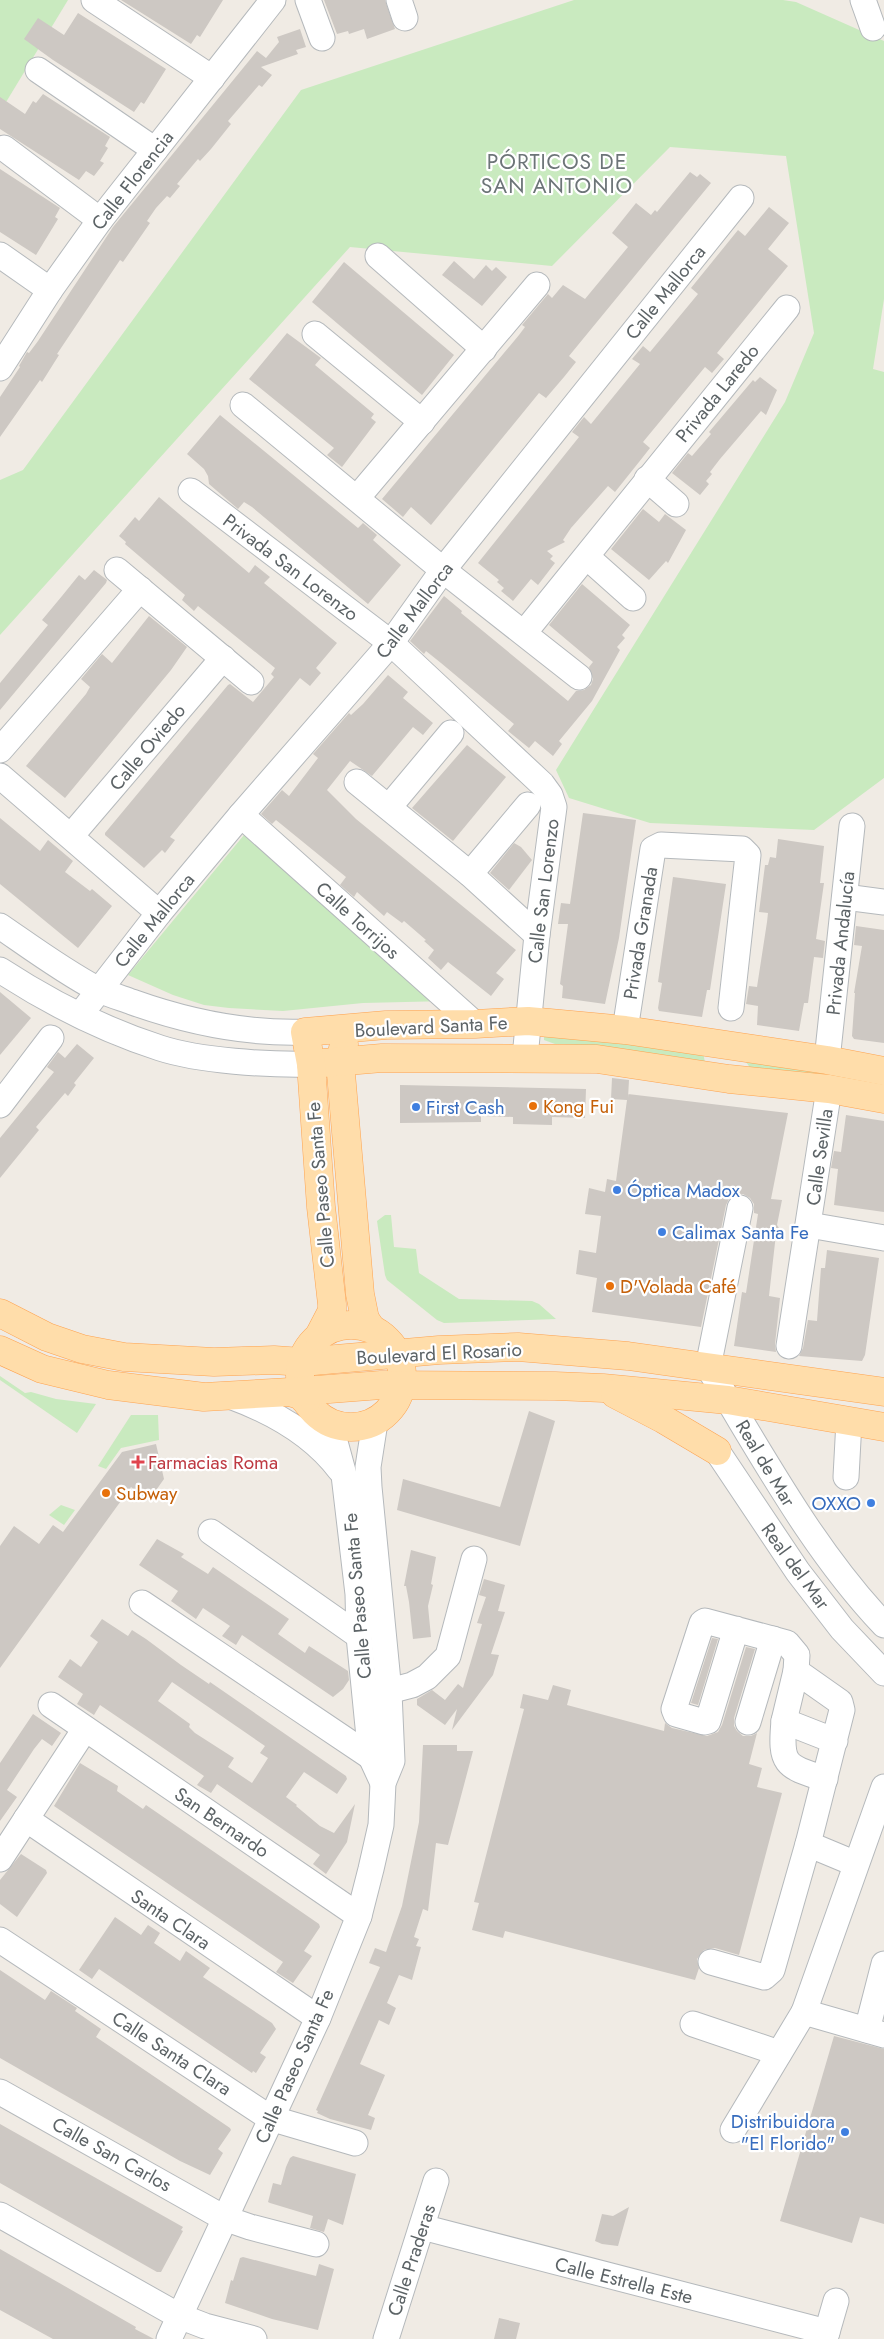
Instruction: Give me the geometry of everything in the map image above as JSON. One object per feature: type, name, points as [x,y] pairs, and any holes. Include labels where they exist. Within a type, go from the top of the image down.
[{"type":"main road","name":"Boulevard Santa Fe","points":[[305,1032],[348,1030],[386,1025],[475,1024],[528,1021],[625,1030],[827,1060],[884,1071]]},
{"type":"main road","name":"Calle Paseo Santa Fe","points":[[348,1030],[340,1062],[360,1303],[365,1319],[400,1360],[403,1376],[389,1405]]},
{"type":"main road","name":"Calle Paseo Santa Fe","points":[[305,1032],[311,1064],[321,1207],[332,1304],[332,1311],[310,1349]]},
{"type":"main road","name":"Boulevard Santa Fe","points":[[311,1064],[382,1058],[525,1057],[620,1061],[730,1078],[829,1089],[884,1099]]},
{"type":"main road","name":"Boulevard El Rosario","points":[[0,1313],[47,1337],[82,1349],[124,1357],[214,1362],[274,1360],[310,1349],[383,1339],[439,1350],[518,1347],[575,1350],[884,1392]]},
{"type":"main road","points":[[383,1339],[353,1324],[335,1327],[310,1349],[300,1376],[299,1399],[328,1422],[344,1427],[359,1427],[389,1405]]},
{"type":"main road","name":"Boulevard El Rosario","points":[[0,1350],[42,1369],[108,1384],[178,1395],[299,1399],[381,1385],[389,1405],[434,1386],[603,1388],[728,1400],[884,1427]]},
{"type":"main road","points":[[603,1388],[663,1419],[717,1451]]},
{"type":"street","points":[[94,0],[212,78]]},
{"type":"street","points":[[308,0],[322,38]]},
{"type":"street","points":[[863,0],[874,28]]},
{"type":"street","name":"Calle Florencia","points":[[1,364],[50,290],[100,220],[212,78],[264,3]]},
{"type":"street","points":[[38,70],[155,150]]},
{"type":"street","points":[[4,148],[100,220]]},
{"type":"street","name":"Calle Mallorca","points":[[80,1015],[98,990],[241,815],[391,643],[443,570],[740,198]]},
{"type":"street","points":[[0,255],[50,290]]},
{"type":"street","points":[[378,256],[484,349]]},
{"type":"street","points":[[358,498],[537,285]]},
{"type":"street","name":"Privada Laredo","points":[[524,633],[787,308]]},
{"type":"street","points":[[315,334],[422,422]]},
{"type":"street","points":[[243,405],[443,570],[579,677]]},
{"type":"street","points":[[647,479],[676,504]]},
{"type":"street","name":"Privada San Lorenzo","points":[[192,491],[391,643]]},
{"type":"street","points":[[587,557],[633,598]]},
{"type":"street","points":[[116,570],[251,682]]},
{"type":"street","points":[[0,750],[140,589]]},
{"type":"street","name":"Calle San Lorenzo","points":[[391,643],[542,784],[550,795],[554,807],[537,935],[525,1057]]},
{"type":"street","name":"Calle Oviedo","points":[[71,836],[223,658]]},
{"type":"street","points":[[389,807],[451,733]]},
{"type":"street","points":[[0,776],[160,913]]},
{"type":"street","points":[[357,782],[470,874],[537,935]]},
{"type":"street","points":[[470,874],[528,805]]},
{"type":"street","name":"Calle Torrijos","points":[[241,815],[475,1024]]},
{"type":"street","name":"Privada Andalucía","points":[[827,1060],[852,826]]},
{"type":"street","name":"Privada Granada","points":[[625,1030],[653,849],[660,845],[742,849],[748,855],[731,1008]]},
{"type":"street","points":[[845,897],[884,902]]},
{"type":"street","name":"Boulevard Santa Fe","points":[[0,926],[52,962],[98,990],[162,1013],[203,1024],[278,1033],[305,1032]]},
{"type":"street","name":"Boulevard Santa Fe","points":[[0,970],[45,998],[119,1033],[162,1049],[205,1057],[280,1065],[311,1064]]},
{"type":"street","points":[[0,1105],[51,1038]]},
{"type":"street","points":[[730,1078],[734,1047]]},
{"type":"street","name":"Calle Sevilla","points":[[789,1346],[829,1089]]},
{"type":"street","points":[[321,1207],[351,1203]]},
{"type":"street","points":[[708,1367],[740,1208]]},
{"type":"street","name":"Calle Sevilla","points":[[809,1225],[884,1238]]},
{"type":"street","name":"Real de Mar","points":[[708,1367],[798,1517],[846,1581],[884,1625]]},
{"type":"street","name":"Boulevard El Rosario","points":[[230,1396],[276,1416],[327,1453],[344,1475]]},
{"type":"street","name":"Calle Paseo Santa Fe","points":[[299,1399],[334,1442],[344,1475],[358,1594],[359,1636],[378,1694]]},
{"type":"street","name":"Calle Paseo Santa Fe","points":[[169,2339],[318,2018],[359,1916],[381,1825],[382,1767],[368,1467],[389,1405]]},
{"type":"street","points":[[846,1477],[849,1421]]},
{"type":"street","name":"Real del Mar","points":[[717,1451],[798,1572],[842,1629],[884,1673]]},
{"type":"street","points":[[211,1532],[359,1636]]},
{"type":"street","points":[[378,1694],[427,1677],[448,1656],[474,1560]]},
{"type":"street","points":[[142,1603],[382,1767]]},
{"type":"street","points":[[736,1629],[788,1643],[797,1655],[796,1671],[784,1722],[782,1744],[785,1759],[793,1769],[825,1779]]},
{"type":"street","points":[[748,1722],[773,1639]]},
{"type":"street","points":[[711,1962],[764,1977],[772,1970],[808,1844],[842,1710],[840,1702],[796,1671]]},
{"type":"street","name":"San Bernardo","points":[[51,1705],[359,1916]]},
{"type":"street","points":[[784,1722],[834,1741]]},
{"type":"street","points":[[0,1860],[85,1729]]},
{"type":"street","points":[[733,2130],[804,2012],[884,1787]]},
{"type":"street","name":"Santa Clara","points":[[26,1819],[318,2018]]},
{"type":"street","points":[[808,1844],[856,1864]]},
{"type":"street","name":"Calle Santa Clara","points":[[0,1940],[270,2118],[355,2143]]},
{"type":"street","points":[[804,2012],[876,2032],[884,1964]]},
{"type":"street","points":[[693,2024],[779,2053]]},
{"type":"street","name":"Calle San Carlos","points":[[0,2092],[224,2218],[250,2227],[316,2244]]},
{"type":"street","name":"Calle Praderas","points":[[386,2339],[436,2181]]},
{"type":"street","points":[[0,2216],[179,2316],[205,2326],[254,2339]]},
{"type":"street","name":"Calle Estrella Este","points":[[422,2228],[826,2335]]},
{"type":"street","points":[[826,2335],[836,2301]]},
{"type":"green space","points":[[0,0],[68,0],[0,112]]},
{"type":"green space","points":[[574,0],[783,0],[796,2],[884,41],[884,299],[873,369],[884,372],[884,778],[814,830],[650,823],[569,798],[556,770],[785,402],[814,333],[786,156],[670,147],[552,266],[350,247],[0,635],[0,480],[23,470],[301,90]]},
{"type":"green space","points":[[250,834],[448,1001],[363,1003],[283,1011],[229,1008],[204,1005],[173,995],[128,975],[244,835]]},
{"type":"green space","points":[[544,1033],[703,1053],[705,1062],[597,1046],[555,1044],[544,1040]]},
{"type":"green space","points":[[748,1059],[884,1078],[884,1090],[751,1069],[746,1062]]},
{"type":"green space","points":[[385,1215],[391,1215],[394,1247],[416,1249],[419,1273],[459,1299],[532,1301],[539,1304],[556,1319],[444,1323],[437,1320],[387,1280],[377,1221]]},
{"type":"green space","points":[[0,1376],[25,1393],[31,1392],[56,1399],[96,1404],[77,1433],[0,1380]]},
{"type":"green space","points":[[131,1415],[158,1415],[159,1440],[121,1448],[106,1469],[98,1466]]},
{"type":"green space","points":[[61,1505],[75,1510],[64,1525],[49,1515]]},
{"type":"building","points":[[121,0],[223,0],[200,37],[197,35],[191,44]]},
{"type":"building","points":[[324,0],[385,0],[395,29],[367,39],[364,29],[349,34],[348,31],[337,34]]},
{"type":"building","points":[[78,13],[166,69],[144,104],[141,102],[134,112],[24,39],[38,18],[64,35]]},
{"type":"building","points":[[300,29],[306,47],[296,50],[298,54],[261,67],[272,75],[262,87],[259,85],[228,121],[231,124],[211,149],[200,161],[198,159],[177,184],[180,186],[170,198],[167,196],[156,208],[147,221],[150,223],[123,262],[120,260],[57,354],[59,355],[42,382],[40,380],[0,437],[0,397],[20,367],[27,352],[29,353],[38,341],[113,227],[257,51],[266,58],[279,42],[277,37]]},
{"type":"building","points":[[43,94],[110,137],[105,146],[108,148],[100,161],[104,163],[94,176],[86,171],[79,180],[0,129],[0,97],[25,114],[33,101],[36,103]]},
{"type":"building","points":[[0,169],[60,208],[55,217],[58,219],[36,255],[0,232]]},
{"type":"building","points":[[690,172],[697,177],[700,174],[711,183],[569,356],[576,362],[564,377],[546,398],[539,393],[431,525],[411,507],[403,517],[382,499],[519,335],[525,327],[522,325],[548,294],[552,298],[563,285],[585,299],[628,247],[612,233],[636,203],[651,215],[655,210],[657,212]]},
{"type":"building","points":[[769,207],[789,223],[768,249],[788,266],[717,353],[724,359],[712,373],[705,367],[643,442],[650,448],[615,492],[608,486],[571,528],[563,540],[565,542],[547,551],[553,556],[550,559],[555,563],[538,585],[531,579],[513,601],[501,591],[504,588],[497,582],[499,580],[478,563],[579,437],[572,432],[584,417],[591,424],[640,364],[632,359],[643,346],[650,352],[698,294],[691,288],[738,230],[745,236]]},
{"type":"building","points":[[454,261],[474,279],[486,265],[492,271],[496,267],[507,277],[482,306],[442,275]]},
{"type":"building","points":[[344,262],[454,355],[422,395],[312,302]]},
{"type":"building","points":[[287,333],[321,358],[315,365],[374,414],[371,418],[376,422],[342,467],[327,455],[334,448],[249,379]]},
{"type":"building","points":[[760,377],[777,390],[766,415],[761,411],[720,459],[706,481],[709,484],[700,495],[672,473],[688,453],[692,456],[711,434],[709,432],[753,380],[755,382]]},
{"type":"building","points":[[220,415],[358,528],[363,523],[377,535],[373,540],[401,565],[368,604],[252,507],[244,502],[238,509],[209,484],[208,476],[204,469],[187,454]]},
{"type":"building","points":[[159,497],[249,573],[255,565],[270,577],[264,583],[337,643],[316,668],[321,673],[310,686],[300,678],[170,837],[175,840],[165,853],[162,850],[144,868],[105,833],[228,685],[230,684],[253,702],[274,677],[271,674],[275,668],[198,606],[194,611],[182,600],[185,595],[125,544],[126,542],[119,536],[135,517],[139,521]]},
{"type":"building","points":[[643,509],[659,522],[665,514],[686,530],[668,563],[666,561],[649,580],[611,549]]},
{"type":"building","points":[[94,570],[107,580],[106,583],[0,710],[0,683],[48,625],[42,620],[79,575],[85,580]]},
{"type":"building","points":[[582,584],[630,625],[622,635],[625,638],[617,647],[620,650],[592,701],[559,741],[562,744],[553,756],[535,741],[529,748],[508,731],[514,724],[426,651],[424,654],[410,641],[444,596],[462,611],[461,613],[568,701],[576,691],[584,690],[591,685],[593,679],[589,667],[593,662],[549,625]]},
{"type":"building","points":[[149,616],[187,647],[171,670],[65,798],[26,766],[86,694],[90,687],[81,679],[102,654],[112,663]]},
{"type":"building","points":[[388,675],[408,692],[403,698],[433,723],[423,735],[413,727],[372,776],[350,761],[327,790],[356,819],[516,950],[496,973],[504,979],[491,996],[448,962],[441,970],[428,958],[434,950],[424,941],[426,940],[404,921],[402,923],[387,912],[384,916],[357,892],[354,897],[340,885],[346,877],[276,820],[272,824],[261,814],[282,790],[289,796],[318,758],[313,754],[349,713],[351,715],[363,704]]},
{"type":"building","points":[[467,745],[506,777],[453,841],[412,808]]},
{"type":"building","points":[[583,813],[636,820],[619,938],[605,1004],[562,998],[563,986],[560,984],[568,924],[558,924],[561,903],[570,904]]},
{"type":"building","points":[[0,818],[40,851],[48,840],[73,861],[65,872],[90,891],[92,889],[112,906],[78,948],[0,884]]},
{"type":"building","points":[[778,839],[824,846],[820,883],[824,883],[816,939],[825,941],[823,958],[814,957],[808,1003],[804,1003],[799,1031],[757,1025],[758,1006],[746,1004],[749,986],[757,987],[767,922],[768,913],[759,912],[765,865],[768,865],[770,857],[776,858]]},
{"type":"building","points":[[514,843],[521,847],[532,860],[509,890],[490,873]]},
{"type":"building","points":[[673,877],[726,884],[710,990],[707,990],[702,1017],[659,1011],[658,1008],[662,983],[658,982]]},
{"type":"building","points":[[856,926],[884,930],[884,1043],[854,1039],[852,1036],[854,993],[862,946],[854,945]]},
{"type":"building","points":[[0,992],[31,1018],[0,1055]]},
{"type":"building","points":[[77,1044],[94,1058],[74,1083],[76,1085],[68,1096],[65,1093],[36,1127],[39,1130],[0,1178],[0,1138],[54,1072],[47,1067],[58,1052],[65,1058]]},
{"type":"building","name":"Calimax Santa Fe","points":[[612,1078],[629,1080],[628,1094],[788,1113],[771,1199],[782,1200],[777,1225],[782,1233],[776,1234],[769,1296],[780,1298],[775,1344],[776,1352],[734,1346],[742,1292],[746,1293],[758,1214],[754,1213],[754,1204],[750,1198],[743,1194],[735,1195],[729,1199],[726,1205],[701,1327],[592,1312],[597,1278],[576,1274],[579,1250],[596,1253],[601,1216],[585,1214],[589,1188],[605,1192],[607,1179],[616,1181],[627,1100],[611,1099]]},
{"type":"building","points":[[400,1085],[586,1089],[585,1118],[552,1117],[552,1125],[513,1124],[513,1117],[481,1116],[481,1122],[400,1123]]},
{"type":"building","points":[[846,1115],[884,1121],[884,1212],[834,1205],[838,1169],[831,1168],[834,1151],[841,1152]]},
{"type":"building","points":[[827,1250],[879,1258],[865,1355],[862,1361],[799,1356],[803,1348],[808,1320],[817,1321],[821,1268],[825,1268]]},
{"type":"building","points":[[529,1411],[555,1421],[520,1546],[397,1510],[403,1479],[500,1507]]},
{"type":"building","points":[[156,1444],[164,1479],[149,1500],[131,1487],[0,1668],[0,1546],[14,1526],[39,1544],[53,1525],[63,1532],[122,1452]]},
{"type":"building","points":[[157,1539],[184,1554],[181,1557],[208,1574],[213,1567],[289,1619],[278,1634],[305,1653],[309,1646],[348,1671],[349,1680],[343,1689],[333,1697],[242,1635],[236,1645],[222,1636],[230,1626],[203,1608],[196,1619],[171,1601],[178,1591],[139,1565]]},
{"type":"building","points":[[411,1550],[436,1557],[431,1584],[433,1585],[428,1606],[431,1637],[413,1639],[409,1602],[406,1586],[404,1586]]},
{"type":"building","points":[[484,1579],[505,1585],[498,1611],[505,1612],[491,1654],[499,1655],[493,1675],[452,1730],[457,1709],[445,1725],[417,1705],[417,1699],[432,1690],[445,1700],[458,1684],[463,1688],[482,1624],[477,1623],[486,1597],[479,1595]]},
{"type":"building","points":[[102,1619],[128,1636],[132,1630],[346,1776],[347,1779],[337,1794],[304,1772],[286,1797],[320,1826],[334,1833],[355,1804],[347,1842],[326,1874],[313,1864],[320,1855],[217,1784],[211,1793],[197,1785],[204,1776],[100,1705],[94,1715],[77,1704],[83,1694],[58,1677],[70,1659],[81,1667],[98,1642],[90,1636]],"holes":[[[172,1682],[265,1746],[260,1753],[268,1758],[252,1783],[228,1767],[234,1758],[195,1733],[189,1727],[190,1724],[158,1701]]]},
{"type":"building","points":[[712,1638],[718,1639],[698,1705],[691,1703]]},
{"type":"building","points":[[746,1647],[755,1649],[734,1718],[734,1726],[743,1736],[751,1736],[757,1733],[749,1764],[762,1768],[757,1787],[782,1793],[739,1955],[715,1948],[704,1950],[697,1959],[699,1968],[695,1980],[505,1931],[503,1938],[472,1930],[479,1903],[474,1902],[524,1709],[520,1708],[523,1694],[548,1700],[553,1685],[571,1690],[567,1705],[664,1731],[665,1723],[672,1728],[707,1736],[718,1732],[722,1725]]},
{"type":"building","points":[[33,1714],[61,1733],[52,1746],[42,1739],[34,1749],[7,1790],[17,1797],[0,1821],[0,1763]]},
{"type":"building","points":[[423,1745],[457,1745],[457,1751],[473,1751],[448,1845],[436,1843],[428,1911],[423,1909],[414,1937],[419,1939],[416,1946],[421,1947],[412,1980],[399,1975],[387,2003],[396,2008],[389,2025],[379,2020],[360,2064],[385,2075],[368,2115],[375,2118],[371,2130],[330,2119],[317,2113],[318,2111],[316,2110],[380,1967],[369,1963],[375,1948],[386,1952],[402,1906],[419,1822]]},
{"type":"building","points":[[80,1763],[118,1786],[117,1791],[143,1809],[146,1805],[319,1924],[320,1927],[304,1951],[312,1956],[293,1983],[276,1972],[283,1962],[54,1806]]},
{"type":"building","points":[[21,1854],[46,1870],[47,1873],[17,1917],[0,1904],[0,1880]]},
{"type":"building","points":[[115,1917],[141,1935],[148,1925],[160,1933],[154,1943],[180,1961],[186,1951],[210,1968],[203,1977],[272,2023],[276,2029],[260,2053],[266,2057],[256,2073],[253,2071],[252,2073],[99,1969],[92,1979],[79,1970]]},
{"type":"building","points":[[0,1970],[45,2000],[51,1991],[77,2008],[75,2011],[101,2029],[96,2037],[230,2128],[231,2130],[218,2149],[223,2153],[210,2175],[180,2161],[0,2058]]},
{"type":"building","name":"Distribuidora \"El Florido\"","points":[[834,2036],[884,2049],[884,2224],[860,2217],[852,2243],[780,2221]]},
{"type":"building","points":[[0,2124],[183,2227],[181,2230],[183,2231],[161,2272],[157,2272],[0,2183]]},
{"type":"building","points":[[293,2156],[356,2174],[343,2225],[328,2219],[324,2232],[310,2228],[313,2216],[268,2202],[273,2183],[281,2185],[286,2167]]},
{"type":"building","points":[[629,2207],[618,2246],[595,2241],[602,2214],[613,2216]]},
{"type":"building","points":[[0,2249],[154,2339],[53,2339],[0,2310]]},
{"type":"building","points":[[243,2257],[316,2276],[319,2264],[334,2269],[318,2330],[272,2319],[225,2303],[231,2280],[233,2281],[240,2258]]},
{"type":"building","points":[[499,2318],[520,2323],[516,2339],[494,2339]]},
{"type":"place","name":"Kong Fui","points":[[533,1106]]},
{"type":"place","name":"First Cash","points":[[416,1107]]},
{"type":"place","name":"Óptica Madox","points":[[617,1190]]},
{"type":"place","name":"Calimax Santa Fe","points":[[662,1232]]},
{"type":"place","name":"D'Volada Café","points":[[610,1286]]},
{"type":"place","name":"Farmacias Roma","points":[[138,1462]]},
{"type":"place","name":"Subway","points":[[106,1493]]},
{"type":"place","name":"OXXO","points":[[871,1503]]},
{"type":"place","name":"Distribuidora \"El Florido\"","points":[[845,2132]]},
{"type":"district","name":"PÓRTICOS DE SAN ANTONIO","points":[[557,174]]}]
